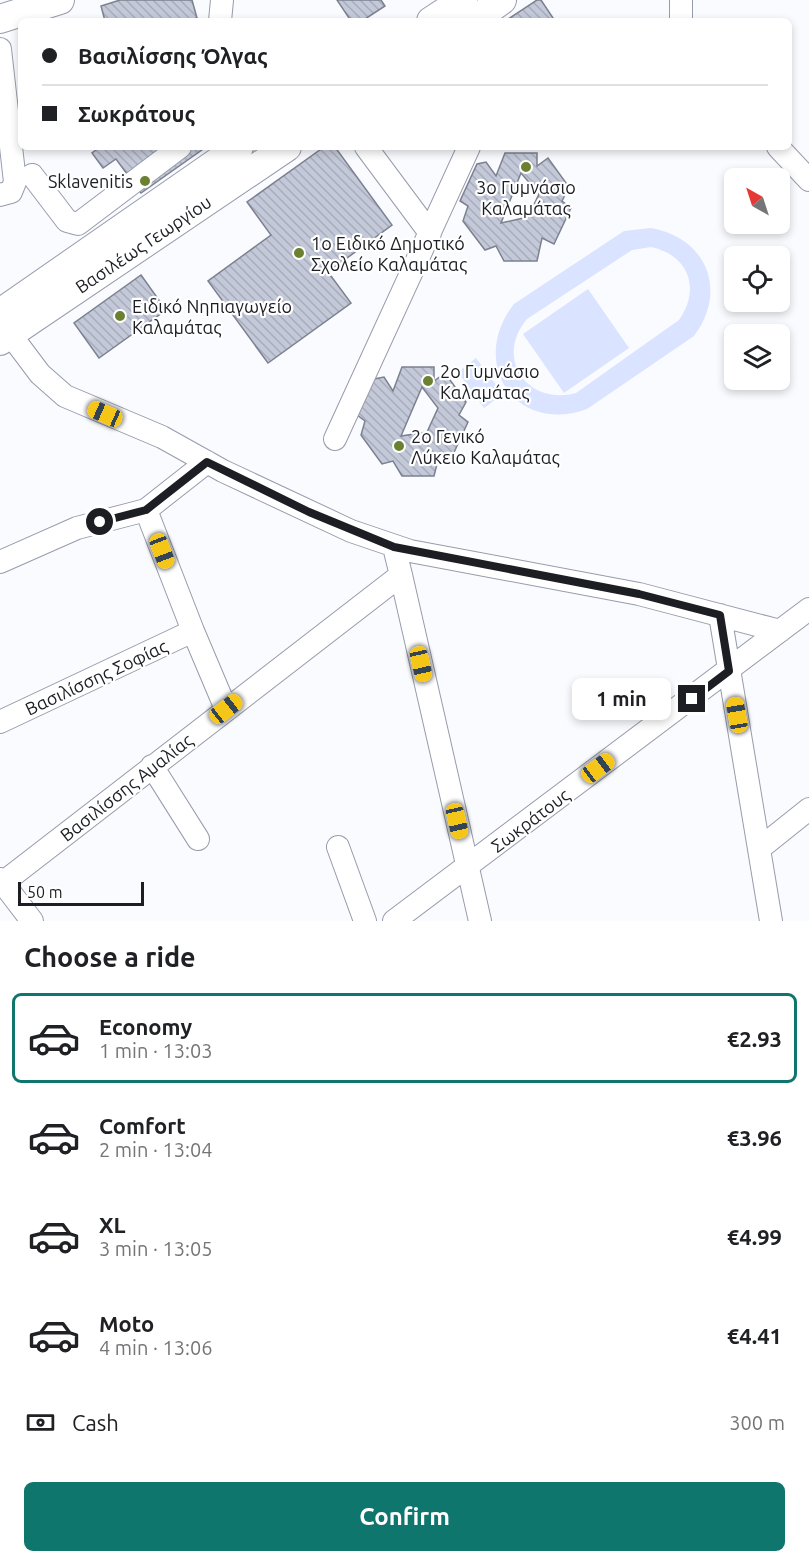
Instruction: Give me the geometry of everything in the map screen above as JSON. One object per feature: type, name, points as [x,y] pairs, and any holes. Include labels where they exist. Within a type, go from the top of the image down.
[{"type":"main road","points":[[0,19],[60,0]]},
{"type":"main road","points":[[436,18],[463,0]]},
{"type":"main road","points":[[477,18],[502,0]]},
{"type":"main road","name":"Βασιλέως Γεωργίου","points":[[2,327],[235,150]]},
{"type":"main road","name":"Βασιλέως Γεωργίου","points":[[2,327],[282,150]]},
{"type":"street","points":[[220,18],[222,0]]},
{"type":"street","points":[[681,0],[681,18]]},
{"type":"street","points":[[0,49],[13,88],[15,182],[11,192],[0,195]]},
{"type":"street","points":[[32,175],[67,221],[72,224],[81,223],[176,150]]},
{"type":"street","points":[[368,150],[430,233]]},
{"type":"street","points":[[335,439],[468,150]]},
{"type":"street","points":[[781,150],[809,180]]},
{"type":"street","points":[[2,327],[40,374],[65,396],[162,437],[207,462],[309,512],[394,547],[639,594],[780,631]]},
{"type":"street","points":[[0,562],[77,528],[146,510],[207,462]]},
{"type":"street","points":[[146,510],[226,709]]},
{"type":"street","points":[[394,547],[480,921]]},
{"type":"street","name":"Βασιλίσσης Αμαλίας","points":[[1,882],[401,575]]},
{"type":"street","name":"Σωκράτους","points":[[394,921],[809,609]]},
{"type":"street","points":[[720,615],[759,849],[765,920]]},
{"type":"street","name":"Βασιλίσσης Σοφίας","points":[[0,722],[193,631]]},
{"type":"street","points":[[152,766],[198,839]]},
{"type":"street","points":[[759,849],[809,809]]},
{"type":"street","points":[[338,847],[365,921]]},
{"type":"street","points":[[1,882],[32,921]]},
{"type":"shaded area","points":[[651,228],[670,234],[686,243],[698,255],[706,269],[710,285],[710,302],[704,319],[694,336],[587,409],[561,414],[539,412],[520,403],[506,388],[498,370],[496,349],[501,327],[514,304],[624,231]],"holes":[[[651,247],[674,257],[688,275],[689,297],[679,320],[576,393],[558,395],[530,386],[521,376],[515,363],[514,349],[518,334],[527,319],[632,250]]]},
{"type":"shaded area","points":[[588,289],[629,348],[564,393],[523,334]]},
{"type":"shaded area","points":[[476,358],[503,394],[484,408],[458,372]]},
{"type":"building","points":[[120,0],[192,0],[197,18],[104,18],[101,6]]},
{"type":"building","points":[[337,0],[381,0],[385,6],[367,18],[349,18]]},
{"type":"building","points":[[537,0],[541,0],[553,18],[510,18]]},
{"type":"building","name":"Sklavenitis","points":[[96,150],[202,150],[141,193],[116,159],[103,168],[92,153]]},
{"type":"building","name":"1ο Ειδικό Δημοτικό Σχολείο Καλαμάτας","points":[[320,150],[337,150],[392,225],[328,272],[351,303],[268,363],[208,281],[271,235],[247,202]]},
{"type":"building","points":[[505,153],[537,153],[537,166],[548,158],[569,187],[562,201],[571,208],[554,244],[542,238],[537,261],[504,261],[496,246],[485,250],[463,221],[468,206],[460,201],[477,164],[486,162],[496,176]],"holes":[[[521,173],[539,194],[528,217],[501,223]]]},
{"type":"building","name":"Ειδικό Νηπιαγωγείο Καλαμάτας","points":[[141,275],[166,310],[99,358],[74,323]]},
{"type":"building","points":[[402,367],[434,367],[434,381],[445,373],[466,402],[459,415],[468,422],[451,459],[440,452],[434,476],[402,476],[393,461],[382,464],[361,435],[365,421],[357,415],[374,379],[384,377],[393,391]],"holes":[[[422,387],[438,408],[427,432],[401,436]]]},
{"type":"place","name":"3ο Γυμνάσιο Καλαμάτας","points":[[526,167]]},
{"type":"place","name":"Sklavenitis","points":[[145,181]]},
{"type":"place","name":"1ο Ειδικό Δημοτικό Σχολείο Καλαμάτας","points":[[299,253]]},
{"type":"place","name":"Ειδικό Νηπιαγωγείο Καλαμάτας","points":[[120,316]]},
{"type":"place","name":"2ο Γυμνάσιο Καλαμάτας","points":[[428,381]]},
{"type":"place","name":"2ο Γενικό Λύκειο Καλαμάτας","points":[[399,446]]},
{"type":"route","points":[[100,522],[146,510],[207,462],[269,494],[351,531],[394,547],[639,594],[720,615],[729,671],[692,699]]}]
